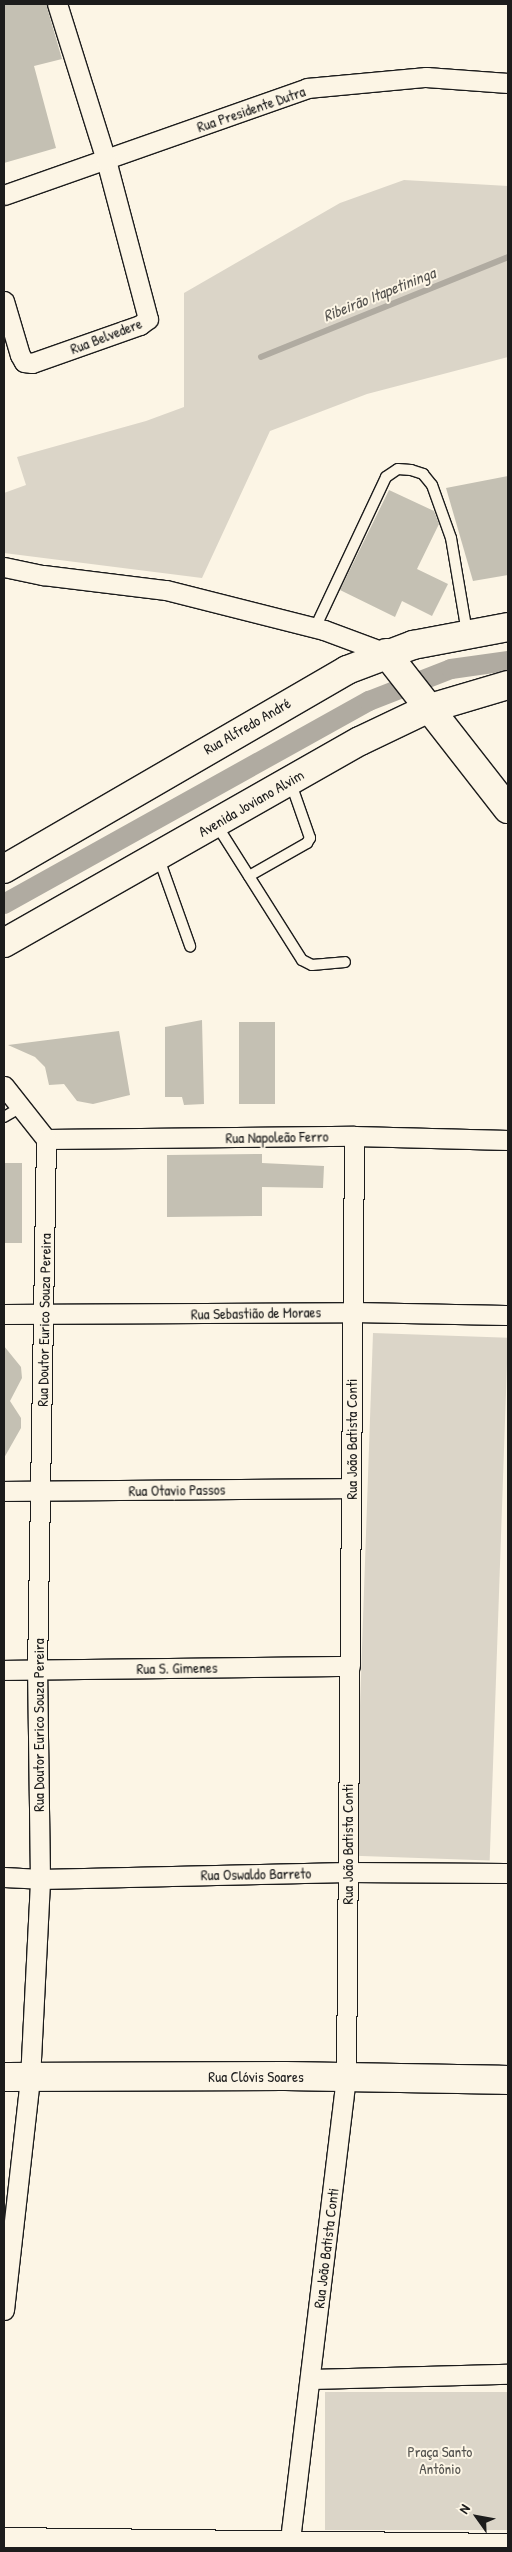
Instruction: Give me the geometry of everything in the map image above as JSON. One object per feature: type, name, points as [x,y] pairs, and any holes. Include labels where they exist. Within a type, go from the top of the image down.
[{"type":"main road","name":"Rua Alfredo André","points":[[4,869],[296,698],[390,659],[467,635],[508,627]]},
{"type":"main road","points":[[390,659],[421,702],[508,809]]},
{"type":"main road","name":"Avenida Joviano Alvim","points":[[4,944],[158,855],[393,725],[421,702],[468,696],[508,685]]},
{"type":"main road","points":[[449,736],[456,710],[468,696]]},
{"type":"main road","points":[[393,725],[413,724],[449,736]]},
{"type":"main road","name":"Rua Clóvis Soares","points":[[17,2078],[346,2077],[508,2080]]},
{"type":"main road","points":[[4,2542],[508,2548]]},
{"type":"street","points":[[57,4],[106,160]]},
{"type":"street","name":"Rua Presidente Dutra","points":[[4,195],[307,88],[426,77],[508,83]]},
{"type":"street","name":"Rua Belvedere","points":[[4,301],[24,362],[32,363],[140,325],[148,319],[106,160]]},
{"type":"street","points":[[4,567],[43,575],[166,590],[315,628],[390,659]]},
{"type":"street","points":[[4,1086],[46,1139]]},
{"type":"street","name":"Rua Napoleão Ferro","points":[[46,1139],[354,1136],[508,1140]]},
{"type":"street","name":"Rua João Batista Conti","points":[[289,2546],[311,2380],[346,2077],[354,1136]]},
{"type":"street","name":"Rua Doutor Eurico Souza Pereira","points":[[4,2310],[17,2078],[40,1879],[37,1670],[39,1492],[46,1315],[46,1139]]},
{"type":"street","name":"Rua Sebastião de Moraes","points":[[4,1314],[353,1312],[508,1315]]},
{"type":"street","name":"Rua Otavio Passos","points":[[4,1492],[351,1488]]},
{"type":"street","name":"Rua S. Gimenes","points":[[4,1670],[350,1666]]},
{"type":"street","name":"Rua Oswaldo Barreto","points":[[4,1877],[40,1879],[348,1872],[508,1873]]},
{"type":"street","points":[[311,2380],[508,2374]]},
{"type":"lane","points":[[315,628],[386,477],[398,469],[411,470],[423,474],[432,485],[451,538],[467,635]]},
{"type":"lane","points":[[249,876],[307,843],[310,838],[290,781]]},
{"type":"lane","points":[[215,824],[302,960],[312,965],[345,962]]},
{"type":"lane","points":[[158,855],[190,946]]},
{"type":"lane","points":[[4,1117],[21,1107]]},
{"type":"green space","points":[[404,180],[508,186],[508,357],[367,394],[270,431],[202,578],[4,553],[4,493],[26,485],[17,457],[146,421],[184,407],[184,293],[340,203]]},
{"type":"green space","points":[[373,1333],[508,1338],[490,1860],[355,1856]]},
{"type":"green space","name":"Praça Santo Antônio","points":[[325,2392],[508,2392],[508,2530],[325,2530]]},
{"type":"building","points":[[4,4],[46,4],[62,59],[34,66],[56,148],[4,163]]},
{"type":"building","points":[[508,476],[508,575],[473,581],[446,488]]},
{"type":"building","points":[[389,490],[434,511],[439,524],[417,569],[448,584],[432,616],[402,601],[395,617],[340,590]]},
{"type":"building","points":[[202,1020],[204,1104],[184,1105],[182,1097],[165,1097],[165,1027]]},
{"type":"building","points":[[239,1022],[275,1022],[275,1104],[239,1104]]},
{"type":"building","points":[[119,1031],[130,1095],[93,1104],[77,1101],[64,1084],[49,1085],[45,1067],[35,1057],[8,1045]]},
{"type":"building","points":[[262,1154],[262,1163],[324,1166],[323,1188],[262,1187],[262,1216],[167,1217],[167,1155]]},
{"type":"building","points":[[4,1163],[22,1163],[22,1243],[4,1243]]},
{"type":"building","points":[[4,1346],[21,1367],[22,1378],[10,1401],[21,1418],[21,1428],[4,1458]]},
{"type":"waterway","name":"Ribeirão Itapetininga","points":[[261,357],[508,257]]},
{"type":"waterway","points":[[4,904],[369,701],[451,669],[508,661]]}]
